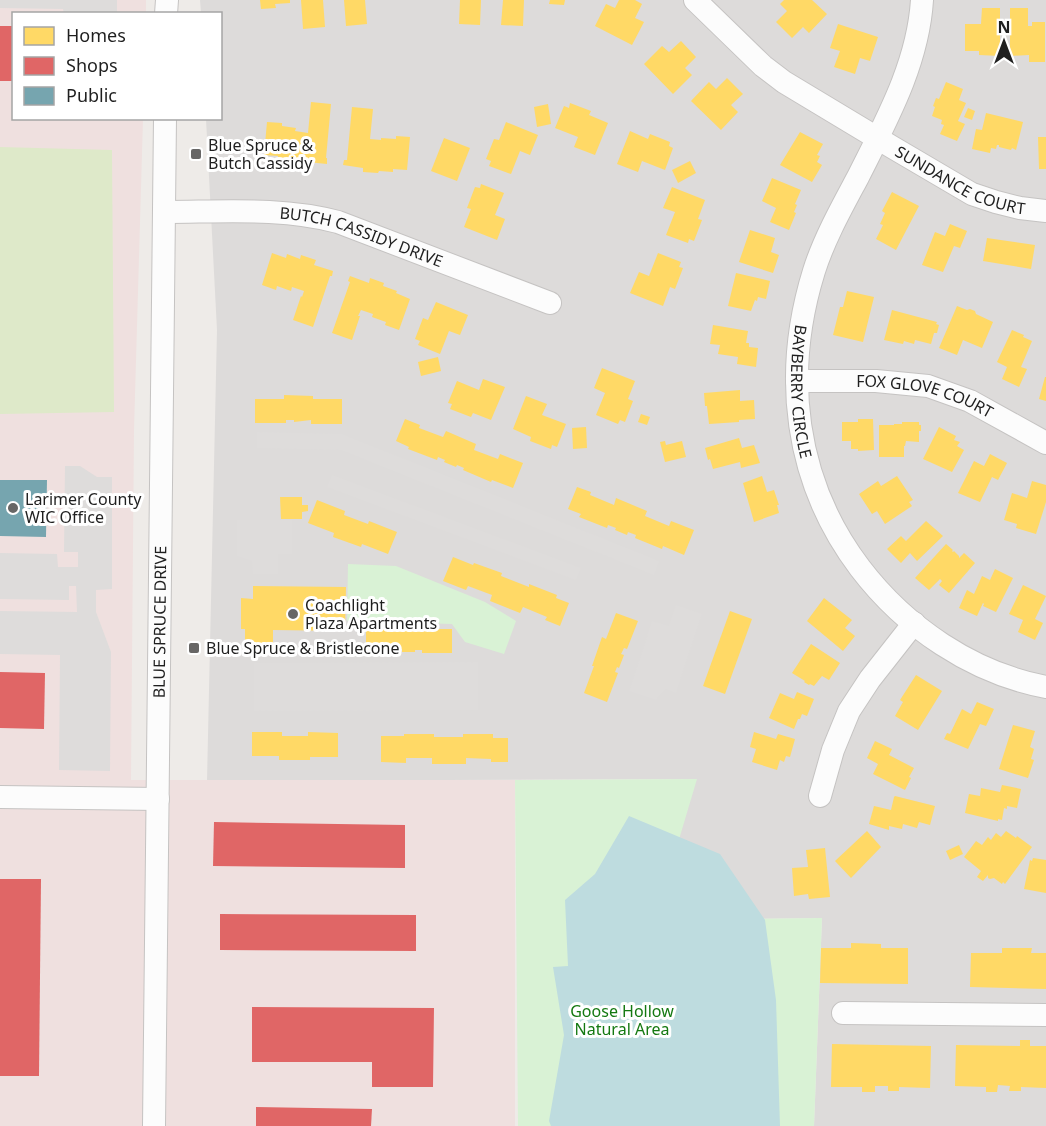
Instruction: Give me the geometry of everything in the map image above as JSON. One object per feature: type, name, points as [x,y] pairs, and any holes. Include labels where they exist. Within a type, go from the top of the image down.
[{"type":"street","name":"SUNDANCE COURT","points":[[695,0],[784,82],[878,139],[972,194],[1012,206],[1046,211]]},
{"type":"street","name":"BAYBERRY CIRCLE","points":[[922,0],[914,51],[902,83],[878,139],[836,219],[815,269],[804,307],[797,381],[801,433],[812,478],[827,515],[846,550],[889,602],[927,635],[971,661],[1007,677],[1046,687]]},
{"type":"street","name":"BLUE SPRUCE DRIVE","points":[[154,1126],[165,120]]},
{"type":"street","name":"BUTCH CASSIDY DRIVE","points":[[164,212],[281,212],[319,217],[338,222],[550,303]]},
{"type":"street","name":"FOX GLOVE COURT","points":[[797,381],[876,381],[928,386],[969,400],[1046,443]]},
{"type":"street","points":[[820,796],[833,750],[849,711],[870,679],[914,623]]},
{"type":"street","points":[[0,797],[158,799]]},
{"type":"street","points":[[843,1013],[1046,1016]]},
{"type":"shaded area","points":[[0,0],[146,0],[146,12],[12,12],[12,120],[143,120],[134,430],[131,780],[515,780],[515,1126],[0,1126]]},
{"type":"shaded area","points":[[0,0],[117,0],[117,12],[64,12],[63,9],[0,8]]},
{"type":"shaded area","points":[[200,0],[1046,0],[1046,1126],[814,1126],[822,918],[655,920],[696,779],[207,781],[217,330],[206,120],[222,120],[222,12],[201,12]]},
{"type":"shaded area","points":[[257,432],[342,434],[659,561],[654,575],[341,450],[257,448]]},
{"type":"shaded area","points":[[65,466],[80,466],[97,477],[112,477],[112,589],[96,590],[96,612],[111,652],[110,771],[59,770],[60,655],[0,654],[0,611],[77,612],[76,586],[69,586],[69,600],[0,599],[0,553],[57,554],[58,567],[78,567],[78,552],[64,552]]},
{"type":"shaded area","points":[[332,475],[581,568],[576,580],[327,487]]},
{"type":"shaded area","points":[[237,520],[292,520],[292,554],[278,554],[278,574],[253,574],[252,561],[237,556]]},
{"type":"shaded area","points":[[676,605],[702,614],[676,693],[666,689],[656,700],[629,691],[652,621],[669,626]]},
{"type":"shaded area","points":[[478,662],[478,710],[254,711],[254,663]]},
{"type":"green space","points":[[0,147],[112,150],[114,412],[0,414]]},
{"type":"green space","points":[[348,564],[396,566],[485,602],[516,621],[504,654],[465,642],[452,624],[347,621]]},
{"type":"green space","name":"Goose Hollow Natural Area","points":[[697,779],[655,920],[822,918],[814,1126],[518,1126],[515,780]]},
{"type":"water","name":"Goose Hollow Natural Area","points":[[629,816],[720,854],[765,920],[776,1000],[780,1126],[551,1126],[549,1121],[564,1035],[553,967],[568,966],[565,900],[595,874]]},
{"type":"building: Homes","points":[[260,0],[290,0],[290,3],[275,4],[276,8],[261,9]]},
{"type":"building: Homes","points":[[301,0],[323,0],[325,27],[303,29]]},
{"type":"building: Homes","points":[[344,0],[365,0],[367,24],[346,26]]},
{"type":"building: Homes","points":[[460,0],[481,0],[480,25],[459,24]]},
{"type":"building: Homes","points":[[503,0],[524,0],[523,26],[501,25]]},
{"type":"building: Homes","points":[[550,0],[565,0],[564,5],[549,4]]},
{"type":"building: Homes","points":[[619,0],[635,0],[642,4],[635,18],[644,22],[632,45],[595,26],[606,4],[615,8]]},
{"type":"building: Homes","points":[[784,0],[812,0],[827,14],[809,33],[803,27],[792,38],[776,22],[787,11],[780,4]]},
{"type":"building: Homes","points":[[982,8],[1000,8],[1000,56],[979,55],[979,51],[965,51],[965,24],[981,24]]},
{"type":"building: Homes","points":[[1010,8],[1028,8],[1028,26],[1032,26],[1032,22],[1045,22],[1045,62],[1029,62],[1029,55],[1010,56]]},
{"type":"building: Homes","points":[[838,24],[878,37],[870,61],[860,58],[855,74],[834,67],[840,51],[830,48]]},
{"type":"building: Homes","points":[[681,41],[696,57],[685,68],[692,75],[673,94],[644,64],[662,46],[669,52]]},
{"type":"building: Homes","points":[[727,78],[743,94],[731,105],[738,112],[721,130],[691,101],[709,82],[716,89]]},
{"type":"building: Homes","points":[[946,82],[963,89],[959,100],[966,103],[958,121],[965,124],[957,141],[940,134],[944,125],[941,124],[942,120],[932,116],[936,98],[939,99]]},
{"type":"building: Homes","points":[[311,102],[331,104],[327,164],[307,162],[306,166],[291,165],[292,162],[278,160],[278,156],[264,155],[267,122],[282,123],[282,126],[296,128],[295,131],[308,133]]},
{"type":"building: Homes","points":[[570,103],[591,111],[589,115],[608,123],[595,155],[574,147],[578,137],[555,128],[564,106],[569,108]]},
{"type":"building: Homes","points":[[548,104],[551,124],[537,127],[534,107]]},
{"type":"building: Homes","points":[[352,107],[373,109],[370,139],[410,137],[407,170],[363,172],[363,168],[343,165],[344,160],[347,160]]},
{"type":"building: Homes","points":[[968,108],[975,111],[972,120],[964,117]]},
{"type":"building: Homes","points":[[986,113],[1023,122],[1016,150],[999,147],[999,145],[996,149],[991,148],[990,153],[972,149],[976,129],[982,130]]},
{"type":"building: Homes","points":[[506,122],[538,135],[530,155],[520,151],[511,174],[489,166],[491,161],[486,159],[494,139],[499,140]]},
{"type":"building: Homes","points":[[630,131],[648,139],[650,134],[670,142],[669,146],[673,148],[665,170],[642,161],[638,172],[617,164]]},
{"type":"building: Homes","points":[[800,132],[823,144],[817,155],[820,156],[817,162],[822,165],[812,182],[780,165]]},
{"type":"building: Homes","points":[[1038,137],[1046,137],[1046,169],[1039,169]]},
{"type":"building: Homes","points":[[444,138],[470,148],[457,181],[431,171]]},
{"type":"building: Homes","points":[[690,161],[696,173],[678,183],[672,170]]},
{"type":"building: Homes","points":[[772,178],[801,190],[795,204],[797,205],[794,212],[796,213],[789,230],[770,222],[776,208],[762,201]]},
{"type":"building: Homes","points":[[481,184],[504,193],[495,215],[505,219],[497,240],[464,227],[471,209],[467,208],[475,187],[480,188]]},
{"type":"building: Homes","points":[[672,187],[705,200],[698,219],[702,220],[694,241],[689,239],[688,243],[666,235],[675,212],[663,208]]},
{"type":"building: Homes","points":[[892,192],[919,206],[896,250],[876,239],[883,225],[880,224],[885,213],[882,211]]},
{"type":"building: Homes","points":[[950,224],[967,231],[960,248],[954,246],[943,272],[922,265],[935,232],[945,236]]},
{"type":"building: Homes","points":[[750,230],[775,238],[771,252],[779,255],[773,273],[739,262]]},
{"type":"building: Homes","points":[[987,238],[1035,245],[1031,269],[983,261]]},
{"type":"building: Homes","points":[[272,253],[286,258],[287,254],[300,259],[301,255],[316,260],[314,265],[333,271],[313,327],[293,320],[304,291],[292,287],[291,291],[277,286],[276,290],[262,285]]},
{"type":"building: Homes","points":[[658,253],[681,262],[679,267],[683,268],[675,289],[670,287],[663,306],[630,293],[639,272],[649,276]]},
{"type":"building: Homes","points":[[736,273],[770,281],[766,299],[758,297],[751,311],[728,306]]},
{"type":"building: Homes","points":[[350,276],[369,283],[370,278],[384,283],[383,286],[410,299],[399,330],[385,325],[386,322],[361,310],[352,340],[332,333],[350,282],[348,281]]},
{"type":"building: Homes","points":[[847,291],[874,297],[863,342],[833,335],[840,307],[843,307]]},
{"type":"building: Homes","points":[[436,302],[468,315],[460,335],[449,331],[440,354],[418,345],[420,341],[415,339],[423,318],[428,320]]},
{"type":"building: Homes","points":[[957,306],[975,311],[976,314],[993,322],[982,348],[963,340],[957,355],[939,348]]},
{"type":"building: Homes","points":[[892,310],[937,322],[936,324],[939,325],[937,333],[934,333],[931,344],[915,340],[914,344],[904,341],[903,344],[884,340]]},
{"type":"building: Homes","points":[[713,325],[748,331],[746,343],[749,343],[749,347],[758,348],[756,367],[737,364],[738,357],[718,354],[720,345],[710,344]]},
{"type":"building: Homes","points":[[1012,330],[1032,341],[1021,367],[1027,369],[1019,387],[1002,379],[1007,367],[997,362]]},
{"type":"building: Homes","points":[[438,357],[441,371],[421,376],[418,362]]},
{"type":"building: Homes","points":[[602,368],[635,381],[628,399],[633,401],[625,422],[620,420],[618,424],[596,415],[605,393],[594,388]]},
{"type":"building: Homes","points":[[1046,377],[1046,401],[1039,399]]},
{"type":"building: Homes","points":[[483,379],[505,387],[491,420],[473,413],[471,417],[450,409],[452,404],[448,403],[457,381],[479,390]]},
{"type":"building: Homes","points":[[740,390],[740,401],[754,400],[755,419],[709,424],[704,393]]},
{"type":"building: Homes","points":[[284,395],[313,396],[313,399],[342,399],[342,424],[311,424],[311,420],[255,423],[255,399],[284,399]]},
{"type":"building: Homes","points":[[526,396],[547,404],[542,415],[566,424],[557,447],[552,445],[551,449],[530,441],[531,437],[513,429]]},
{"type":"building: Homes","points":[[641,414],[650,417],[647,425],[638,422]]},
{"type":"building: Homes","points":[[405,419],[420,425],[419,428],[443,437],[446,431],[476,444],[474,450],[498,459],[500,454],[523,463],[513,488],[492,480],[491,482],[457,465],[456,467],[444,462],[445,460],[438,457],[437,460],[408,449],[409,447],[396,441]]},
{"type":"building: Homes","points":[[858,419],[873,419],[874,450],[858,451],[858,449],[851,449],[851,441],[842,441],[842,422],[858,422]]},
{"type":"building: Homes","points":[[902,422],[919,422],[921,431],[919,431],[919,442],[906,441],[904,457],[879,457],[879,425],[902,424]]},
{"type":"building: Homes","points":[[586,427],[587,448],[573,449],[572,428]]},
{"type":"building: Homes","points":[[939,427],[956,436],[954,440],[960,442],[957,446],[964,450],[952,472],[923,459]]},
{"type":"building: Homes","points":[[739,438],[742,448],[754,445],[760,463],[741,468],[740,462],[713,469],[705,448]]},
{"type":"building: Homes","points":[[665,441],[666,445],[682,441],[686,457],[665,462],[660,442]]},
{"type":"building: Homes","points":[[990,454],[1007,463],[998,480],[992,477],[980,502],[958,493],[974,461],[984,466]]},
{"type":"building: Homes","points":[[762,476],[767,492],[774,490],[779,513],[754,522],[743,483]]},
{"type":"building: Homes","points":[[897,476],[913,500],[909,502],[912,506],[885,524],[877,511],[872,514],[859,494],[878,481],[881,486]]},
{"type":"building: Homes","points":[[1032,481],[1046,485],[1046,502],[1036,534],[1016,528],[1017,524],[1004,520],[1012,493],[1027,498]]},
{"type":"building: Homes","points":[[577,487],[614,505],[616,498],[647,511],[645,516],[669,526],[671,521],[694,530],[684,555],[635,538],[636,535],[628,532],[627,535],[608,525],[607,528],[579,517],[581,514],[568,509]]},
{"type":"building: Homes","points":[[280,497],[302,497],[302,505],[308,505],[308,511],[302,512],[302,519],[281,519]]},
{"type":"building: Homes","points":[[317,500],[345,511],[344,515],[368,524],[369,521],[397,532],[388,554],[362,544],[361,547],[333,537],[334,533],[308,523]]},
{"type":"building: Homes","points":[[926,521],[943,536],[917,561],[910,553],[901,563],[887,549],[901,536],[906,541]]},
{"type":"building: Homes","points":[[946,544],[959,558],[964,553],[975,563],[949,593],[939,585],[942,581],[940,579],[929,590],[915,578]]},
{"type":"building: Homes","points":[[453,557],[502,573],[501,576],[529,587],[529,584],[557,595],[556,598],[569,603],[560,626],[545,620],[547,617],[523,607],[520,613],[490,601],[492,595],[468,586],[466,590],[443,581]]},
{"type":"building: Homes","points":[[995,569],[1013,578],[996,612],[983,606],[983,603],[977,616],[959,608],[967,590],[974,594],[982,576],[990,580]]},
{"type":"building: Homes","points":[[1023,585],[1046,596],[1035,619],[1043,623],[1035,640],[1018,632],[1023,620],[1009,614]]},
{"type":"building: Homes","name":"Coachlight Plaza Apartments","points":[[253,586],[346,587],[345,631],[273,630],[273,644],[245,644],[245,629],[241,629],[241,598],[253,599]]},
{"type":"building: Homes","points":[[824,598],[852,620],[845,628],[855,636],[843,651],[807,621]]},
{"type":"building: Homes","points":[[730,611],[752,619],[725,694],[703,686]]},
{"type":"building: Homes","points":[[616,613],[638,621],[627,649],[624,648],[621,654],[624,655],[615,672],[618,673],[607,702],[584,693],[602,637],[606,639]]},
{"type":"building: Homes","points":[[394,626],[452,629],[452,653],[422,653],[422,650],[402,652],[402,649],[396,649],[396,653],[366,653],[366,629],[394,629]]},
{"type":"building: Homes","points":[[811,644],[840,663],[829,680],[822,676],[814,686],[792,673]]},
{"type":"building: Homes","points":[[916,675],[942,691],[918,730],[895,716],[903,702],[900,700]]},
{"type":"building: Homes","points":[[797,692],[814,699],[807,716],[802,714],[794,729],[769,718],[780,693],[794,699]]},
{"type":"building: Homes","points":[[977,702],[994,709],[986,726],[980,724],[968,749],[944,739],[947,733],[950,734],[962,709],[971,714]]},
{"type":"building: Homes","points":[[1013,725],[1035,731],[1030,747],[1034,749],[1031,759],[1034,760],[1028,778],[999,769]]},
{"type":"building: Homes","points":[[252,732],[282,732],[282,736],[308,736],[308,732],[338,733],[338,757],[279,760],[279,756],[252,756]]},
{"type":"building: Homes","points":[[754,732],[776,739],[778,734],[795,739],[790,757],[786,756],[784,762],[780,760],[777,770],[752,762],[756,749],[750,747]]},
{"type":"building: Homes","points":[[404,734],[463,737],[463,734],[493,734],[493,738],[508,738],[508,762],[466,758],[466,764],[432,764],[432,758],[406,758],[406,763],[381,762],[381,736],[404,736]]},
{"type":"building: Homes","points":[[875,741],[892,749],[889,755],[914,768],[905,790],[873,774],[878,764],[867,758]]},
{"type":"building: Homes","points":[[1002,785],[1021,789],[1017,808],[1007,806],[1007,809],[1004,808],[1002,820],[965,813],[969,794],[980,796],[981,788],[1000,792]]},
{"type":"building: Homes","points":[[895,796],[935,806],[930,825],[919,822],[917,828],[903,824],[902,829],[889,826],[889,830],[869,824],[874,806],[891,810]]},
{"type":"building: Homes","points":[[867,831],[881,847],[851,878],[835,861]]},
{"type":"building: Homes","points":[[1006,831],[1032,847],[1005,884],[994,878],[988,878],[988,875],[983,881],[977,877],[981,871],[964,857],[976,841],[982,845],[988,837],[991,840],[996,833],[1001,837]]},
{"type":"building: Homes","points":[[959,845],[963,854],[950,860],[946,851]]},
{"type":"building: Homes","points":[[825,848],[830,897],[809,899],[808,894],[794,896],[792,868],[808,867],[806,850]]},
{"type":"building: Homes","points":[[1033,858],[1046,860],[1046,893],[1024,889],[1030,860],[1032,861]]},
{"type":"building: Homes","points":[[851,943],[881,944],[881,948],[908,948],[908,984],[820,983],[821,948],[851,948]]},
{"type":"building: Homes","points":[[1002,948],[1032,948],[1031,953],[1046,953],[1046,989],[970,987],[971,953],[1002,953]]},
{"type":"building: Homes","points":[[1020,1040],[1030,1040],[1030,1046],[1046,1046],[1046,1088],[1021,1087],[1021,1091],[1009,1091],[1010,1086],[998,1085],[997,1092],[986,1092],[986,1087],[955,1086],[956,1045],[1020,1046]]},
{"type":"building: Homes","points":[[832,1044],[931,1046],[930,1088],[899,1087],[899,1091],[888,1091],[888,1086],[875,1086],[875,1092],[862,1092],[862,1087],[831,1087]]},
{"type":"building: Shops","points":[[0,26],[12,26],[12,81],[0,81]]},
{"type":"building: Shops","points":[[0,672],[45,673],[44,729],[0,728]]},
{"type":"building: Shops","points":[[214,822],[405,825],[405,868],[213,866]]},
{"type":"building: Shops","points":[[0,879],[41,879],[39,1076],[0,1076]]},
{"type":"building: Shops","points":[[220,914],[416,915],[416,951],[220,950]]},
{"type":"building: Shops","points":[[252,1007],[434,1008],[433,1087],[372,1087],[372,1062],[252,1062]]},
{"type":"building: Shops","points":[[256,1107],[372,1109],[371,1126],[256,1126]]},
{"type":"building: Public","points":[[0,480],[47,480],[46,537],[0,536]]},
{"type":"place","name":"Blue Spruce & Butch Cassidy","points":[[196,154]]},
{"type":"place","name":"Larimer County WIC Office","points":[[13,508]]},
{"type":"place","name":"Coachlight Plaza Apartments","points":[[293,614]]},
{"type":"place","name":"Blue Spruce & Bristlecone","points":[[194,648]]}]
